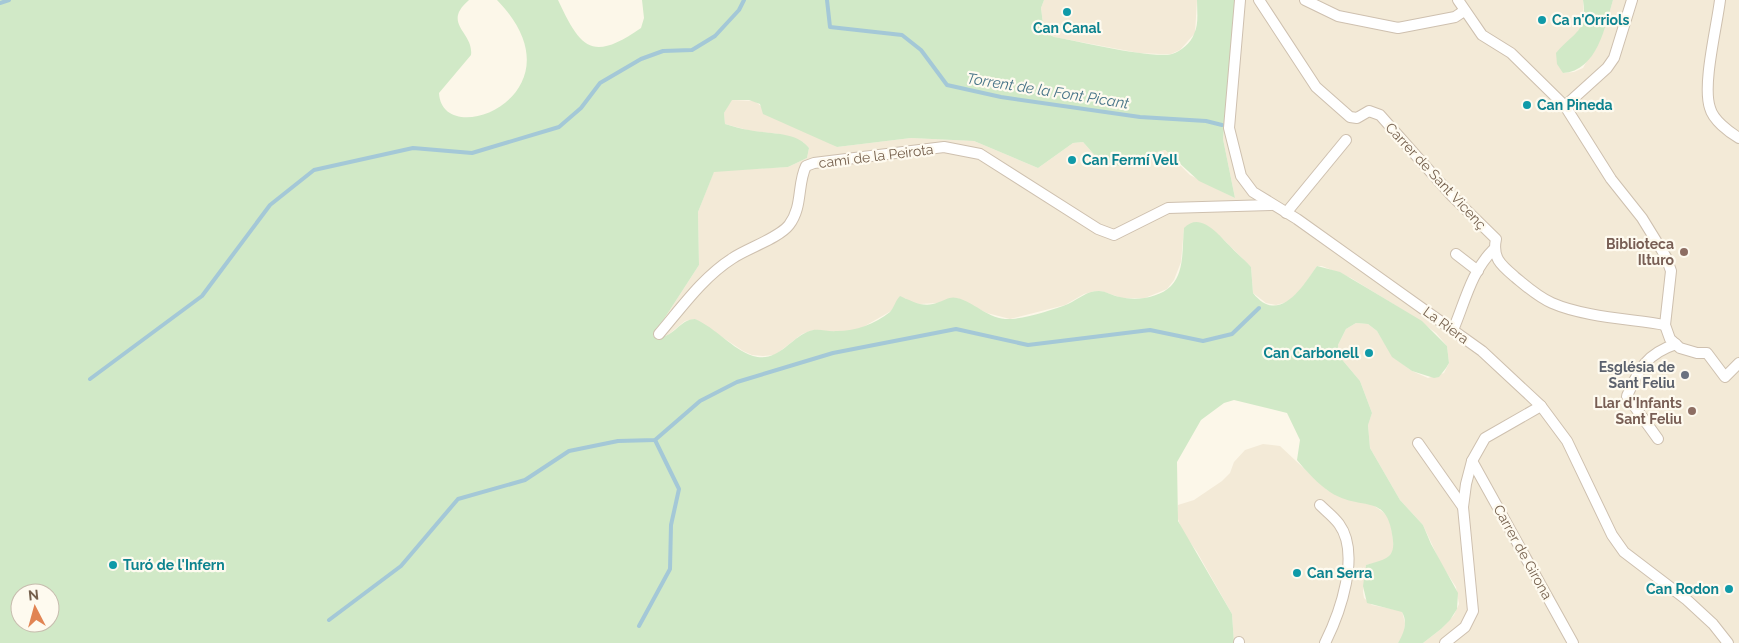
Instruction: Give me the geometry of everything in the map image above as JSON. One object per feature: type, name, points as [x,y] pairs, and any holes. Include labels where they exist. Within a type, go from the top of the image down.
[{"type":"street","name":"La Riera","points":[[1240,0],[1229,128],[1241,176],[1253,192],[1286,213],[1482,351],[1541,406],[1567,441],[1612,535],[1624,552],[1687,600],[1713,624],[1728,643]]},
{"type":"street","name":"Carrer de Sant Vicenç","points":[[1260,0],[1316,87],[1350,117],[1357,118],[1369,111],[1380,115],[1452,196],[1496,239],[1494,250],[1498,263],[1531,290],[1551,302],[1574,311],[1665,325]]},
{"type":"street","points":[[1305,0],[1338,16],[1398,28],[1455,17],[1464,11]]},
{"type":"street","points":[[1458,0],[1482,35],[1511,53],[1565,106],[1611,179],[1642,218],[1666,257],[1671,271],[1665,325],[1670,339],[1680,348],[1697,353],[1707,353],[1725,377],[1739,364]]},
{"type":"street","points":[[1565,106],[1607,68],[1614,58],[1632,0]]},
{"type":"street","points":[[1720,0],[1708,74],[1710,108],[1729,132],[1739,138]]},
{"type":"street","points":[[1286,213],[1346,140]]},
{"type":"street","name":"camí de la Peirota","points":[[659,334],[704,280],[733,258],[789,226],[795,214],[801,193],[802,174],[806,166],[814,163],[944,147],[980,154],[1098,229],[1114,235],[1168,208],[1271,205]]},
{"type":"street","points":[[1453,330],[1469,286],[1494,250]]},
{"type":"street","points":[[1456,254],[1478,271]]},
{"type":"street","points":[[1658,439],[1627,396],[1637,373],[1648,358],[1661,349],[1676,344]]},
{"type":"street","points":[[1445,643],[1465,627],[1473,611],[1464,507],[1466,484],[1472,461],[1485,438],[1541,406]]},
{"type":"street","points":[[1418,443],[1464,507]]},
{"type":"street","name":"Carrer de Girona","points":[[1472,461],[1573,643]]},
{"type":"street","points":[[1320,505],[1340,525],[1350,551],[1346,582],[1325,643]]},
{"type":"shaded area","points":[[1044,0],[1197,0],[1195,33],[1180,50],[1171,54],[1139,53],[1054,37],[1044,32],[1041,8]]},
{"type":"shaded area","points":[[1235,0],[1583,0],[1584,21],[1580,31],[1572,38],[1563,73],[1574,72],[1583,68],[1604,30],[1613,0],[1739,0],[1739,643],[1423,643],[1441,629],[1454,615],[1459,604],[1456,587],[1441,564],[1423,525],[1400,500],[1370,448],[1368,424],[1372,413],[1360,381],[1339,356],[1338,345],[1346,329],[1356,323],[1368,324],[1377,331],[1393,357],[1412,371],[1428,378],[1444,373],[1449,363],[1447,346],[1436,333],[1416,318],[1351,278],[1322,266],[1317,266],[1301,290],[1287,302],[1276,305],[1266,303],[1253,293],[1251,267],[1220,236],[1184,228],[1181,262],[1174,280],[1167,289],[1145,298],[1122,298],[1101,291],[1095,291],[1084,294],[1065,305],[1010,319],[987,313],[957,298],[937,303],[920,304],[909,302],[905,298],[891,311],[858,330],[836,332],[813,330],[802,334],[775,355],[763,356],[752,355],[743,351],[695,319],[685,321],[668,335],[653,336],[699,265],[698,212],[714,171],[788,167],[807,158],[809,148],[803,142],[780,134],[751,131],[725,124],[724,113],[731,100],[755,101],[763,108],[837,147],[911,138],[974,141],[1038,168],[1073,143],[1083,142],[1099,160],[1143,161],[1153,153],[1165,150],[1190,175],[1235,198],[1223,139]]},
{"type":"shaded area","points":[[1263,444],[1280,446],[1327,490],[1373,505],[1387,515],[1391,526],[1394,548],[1384,561],[1366,565],[1363,592],[1364,598],[1372,605],[1402,611],[1405,623],[1404,634],[1398,643],[1234,643],[1232,614],[1197,552],[1182,531],[1177,516],[1178,505],[1194,500],[1222,481],[1230,473],[1234,462],[1245,450]]},
{"type":"green space","points":[[0,0],[469,0],[461,8],[458,22],[471,47],[471,55],[439,93],[446,110],[462,117],[483,115],[503,104],[519,87],[527,63],[521,33],[497,0],[558,0],[566,17],[581,39],[590,45],[599,47],[611,45],[641,28],[644,18],[642,0],[1044,0],[1041,8],[1044,32],[1054,37],[1132,52],[1162,55],[1175,53],[1191,40],[1197,26],[1197,0],[1235,0],[1223,139],[1235,198],[1199,181],[1165,150],[1153,153],[1143,161],[1120,166],[1099,160],[1083,142],[1073,143],[1038,168],[974,141],[911,138],[837,147],[763,114],[760,104],[749,100],[732,100],[724,113],[725,124],[746,130],[781,134],[797,139],[809,148],[807,158],[788,167],[714,172],[698,212],[699,265],[653,336],[666,336],[684,322],[695,319],[745,353],[761,357],[776,354],[800,336],[811,331],[844,331],[872,323],[890,312],[900,296],[918,304],[928,305],[950,298],[957,298],[998,318],[1005,319],[1046,312],[1094,291],[1102,291],[1126,298],[1147,298],[1166,290],[1179,274],[1184,228],[1190,223],[1196,222],[1202,223],[1214,230],[1251,267],[1253,293],[1263,302],[1272,306],[1290,299],[1317,266],[1340,272],[1422,321],[1447,346],[1449,363],[1439,377],[1434,378],[1412,371],[1392,357],[1377,331],[1368,324],[1356,323],[1346,329],[1338,345],[1339,356],[1360,381],[1372,413],[1368,425],[1370,448],[1400,500],[1423,525],[1431,544],[1458,593],[1457,609],[1441,629],[1423,643],[1398,643],[1405,628],[1402,612],[1367,603],[1363,586],[1366,565],[1386,558],[1392,552],[1393,541],[1386,515],[1372,505],[1342,498],[1330,492],[1308,473],[1297,460],[1300,440],[1287,413],[1234,400],[1224,403],[1201,420],[1177,462],[1178,521],[1232,614],[1234,643],[0,643]]},
{"type":"green space","points":[[1583,0],[1613,0],[1603,34],[1592,56],[1584,65],[1563,73],[1557,64],[1556,53],[1578,31],[1583,19]]},
{"type":"waterway","points":[[0,3],[9,0]]},
{"type":"waterway","points":[[90,379],[202,296],[270,205],[314,170],[413,148],[472,153],[559,127],[581,108],[600,83],[641,59],[663,51],[692,50],[715,36],[739,10],[744,0]]},
{"type":"waterway","name":"Torrent de la Font Picant","points":[[827,0],[830,27],[902,35],[921,50],[947,85],[1001,97],[1140,117],[1206,121],[1222,125]]},
{"type":"waterway","points":[[329,620],[401,566],[458,499],[525,480],[569,451],[618,441],[655,440],[700,401],[737,382],[833,353],[956,329],[1028,345],[1150,330],[1203,341],[1232,334],[1259,308]]},
{"type":"waterway","points":[[639,626],[670,569],[671,525],[679,489],[655,440]]},
{"type":"place","name":"Can Canal","points":[[1067,12]]},
{"type":"place","name":"Ca n'Orriols","points":[[1542,20]]},
{"type":"place","name":"Can Pineda","points":[[1527,105]]},
{"type":"place","name":"Can Fermí Vell","points":[[1072,160]]},
{"type":"place","name":"Biblioteca Ilturo","points":[[1684,252]]},
{"type":"place","name":"Can Carbonell","points":[[1369,353]]},
{"type":"place","name":"Església de Sant Feliu","points":[[1685,375]]},
{"type":"place","name":"Llar d'Infants Sant Feliu","points":[[1692,411]]},
{"type":"place","name":"Turó de l'Infern","points":[[113,565]]},
{"type":"place","name":"Can Serra","points":[[1297,573]]},
{"type":"place","name":"Can Rodon","points":[[1729,589]]}]
